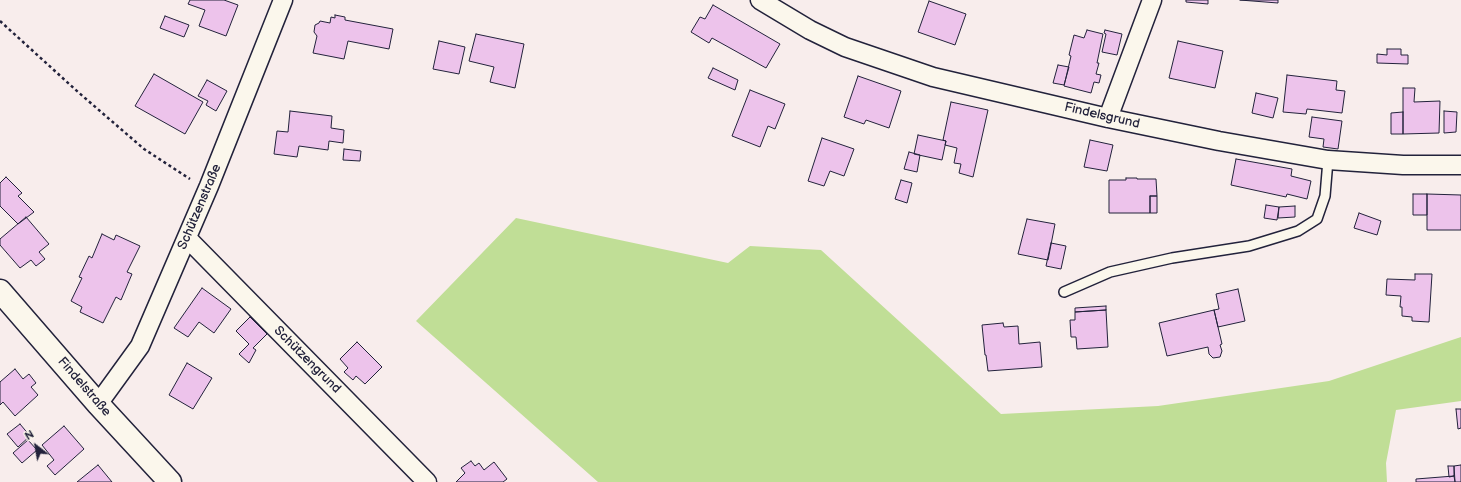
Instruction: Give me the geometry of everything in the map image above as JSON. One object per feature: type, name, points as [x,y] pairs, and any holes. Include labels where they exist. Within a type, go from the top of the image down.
[{"type":"street","name":"Schützenstraße","points":[[98,404],[140,346],[209,186],[284,0]]},
{"type":"street","name":"Findelsgrund","points":[[760,0],[810,30],[845,48],[933,77],[1108,118],[1219,141],[1328,160],[1403,165],[1461,165]]},
{"type":"street","points":[[1108,118],[1152,0]]},
{"type":"street","name":"Schützengrund","points":[[187,238],[427,482]]},
{"type":"street","name":"Findelstraße","points":[[0,291],[98,404],[170,482]]},
{"type":"lane","points":[[1064,292],[1110,272],[1172,258],[1249,246],[1298,231],[1317,219],[1325,196],[1328,160]]},
{"type":"path","points":[[0,21],[78,92],[144,149],[187,178],[209,186]]},
{"type":"green space","points":[[516,218],[728,263],[750,246],[821,250],[1001,414],[1158,406],[1329,381],[1461,337],[1461,401],[1396,410],[1386,463],[1387,482],[598,482],[416,321]]},
{"type":"building","points":[[190,0],[224,0],[238,5],[226,36],[199,26],[205,10],[188,4]]},
{"type":"building","points":[[1186,0],[1208,0],[1208,4],[1186,2]]},
{"type":"building","points":[[1240,0],[1278,0],[1278,3]]},
{"type":"building","points":[[929,1],[966,14],[955,45],[918,32]]},
{"type":"building","points":[[713,5],[780,44],[766,68],[712,38],[709,43],[691,32],[700,17],[705,19]]},
{"type":"building","points":[[335,15],[345,17],[345,20],[393,29],[389,49],[348,41],[344,59],[313,53],[317,36],[314,32],[315,25],[320,21],[330,23],[331,17],[335,18]]},
{"type":"building","points":[[165,16],[189,25],[184,37],[160,28]]},
{"type":"building","points":[[1087,30],[1103,34],[1096,74],[1101,75],[1099,83],[1094,82],[1091,93],[1064,86],[1074,35],[1084,38]]},
{"type":"building","points":[[1105,30],[1122,34],[1117,55],[1102,52],[1106,34],[1104,33]]},
{"type":"building","points":[[476,34],[524,44],[515,88],[490,82],[494,67],[469,61]]},
{"type":"building","points":[[439,41],[465,47],[459,74],[433,69]]},
{"type":"building","points":[[1178,41],[1223,51],[1215,88],[1169,78]]},
{"type":"building","points":[[1387,49],[1401,49],[1401,55],[1408,55],[1408,64],[1377,63],[1377,54],[1387,55]]},
{"type":"building","points":[[1058,65],[1069,67],[1064,85],[1053,83]]},
{"type":"building","points":[[713,68],[738,80],[735,90],[708,78]]},
{"type":"building","points":[[154,74],[203,102],[185,134],[135,106]]},
{"type":"building","points":[[1287,75],[1337,81],[1336,90],[1345,91],[1342,113],[1307,109],[1306,114],[1283,112]]},
{"type":"building","points":[[858,76],[901,91],[889,128],[866,120],[864,124],[844,117]]},
{"type":"building","points":[[207,80],[227,91],[216,111],[206,105],[208,101],[198,96]]},
{"type":"building","points":[[1403,88],[1415,88],[1414,102],[1440,101],[1439,133],[1403,134]]},
{"type":"building","points":[[750,90],[785,104],[775,129],[768,126],[760,147],[732,136]]},
{"type":"building","points":[[1256,93],[1278,98],[1273,118],[1252,113]]},
{"type":"building","points":[[951,102],[988,110],[973,177],[959,173],[961,164],[954,163],[957,148],[945,145],[946,141],[943,140]]},
{"type":"building","points":[[290,111],[332,116],[331,128],[344,130],[343,143],[329,141],[328,150],[299,146],[297,157],[274,154],[277,131],[288,132]]},
{"type":"building","points":[[1444,111],[1457,112],[1456,132],[1444,133]]},
{"type":"building","points":[[1403,112],[1403,134],[1391,134],[1391,113]]},
{"type":"building","points":[[1312,117],[1342,121],[1338,149],[1323,147],[1324,139],[1309,137]]},
{"type":"building","points":[[918,135],[946,141],[942,160],[914,154]]},
{"type":"building","points":[[822,138],[854,149],[844,176],[830,171],[824,186],[808,181]]},
{"type":"building","points":[[1090,140],[1113,145],[1107,171],[1084,167]]},
{"type":"building","points":[[344,149],[361,151],[360,161],[343,160]]},
{"type":"building","points":[[909,152],[920,155],[917,172],[904,169]]},
{"type":"building","points":[[1236,159],[1292,169],[1291,176],[1311,181],[1307,199],[1287,194],[1286,197],[1231,185]]},
{"type":"building","points":[[6,177],[22,193],[18,196],[34,212],[18,224],[0,206],[0,183]]},
{"type":"building","points":[[1126,178],[1156,179],[1157,196],[1150,196],[1150,213],[1109,213],[1109,180],[1126,180]]},
{"type":"building","points":[[901,180],[912,183],[907,203],[895,199]]},
{"type":"building","points":[[1413,194],[1427,194],[1427,215],[1413,215]]},
{"type":"building","points":[[1427,194],[1461,195],[1461,230],[1427,230]]},
{"type":"building","points":[[1150,196],[1157,196],[1157,213],[1150,213]]},
{"type":"building","points":[[1266,205],[1279,207],[1277,220],[1264,218]]},
{"type":"building","points":[[1295,206],[1295,217],[1278,218],[1279,207]]},
{"type":"building","points":[[1359,213],[1381,221],[1377,235],[1354,228]]},
{"type":"building","points":[[26,217],[49,244],[39,252],[45,259],[36,266],[31,260],[20,268],[0,245],[0,239]]},
{"type":"building","points":[[1027,219],[1055,224],[1048,260],[1018,254]]},
{"type":"building","points":[[102,234],[114,240],[116,235],[140,246],[127,272],[132,274],[121,300],[116,297],[103,323],[80,312],[82,307],[71,301],[82,278],[79,277],[89,256],[92,258]]},
{"type":"building","points":[[1051,243],[1066,246],[1061,269],[1046,266]]},
{"type":"building","points":[[1415,274],[1432,274],[1429,322],[1412,321],[1412,317],[1402,316],[1402,307],[1400,307],[1401,296],[1386,295],[1387,279],[1415,280]]},
{"type":"building","points":[[202,288],[231,309],[214,333],[199,322],[188,337],[174,328]]},
{"type":"building","points":[[1238,289],[1245,321],[1218,327],[1214,310],[1219,309],[1216,294]]},
{"type":"building","points":[[1106,306],[1106,310],[1075,312],[1075,308]]},
{"type":"building","points":[[1106,310],[1108,347],[1077,349],[1076,337],[1071,337],[1070,320],[1075,320],[1075,312]]},
{"type":"building","points":[[1214,310],[1222,344],[1220,345],[1222,351],[1220,357],[1213,358],[1209,354],[1208,347],[1167,356],[1159,323]]},
{"type":"building","points":[[250,317],[267,334],[253,348],[256,350],[249,363],[239,354],[249,344],[236,331]]},
{"type":"building","points":[[1003,323],[1004,327],[1018,326],[1019,344],[1040,342],[1042,367],[988,371],[982,325]]},
{"type":"building","points":[[357,342],[382,367],[365,384],[356,376],[353,380],[344,372],[348,368],[340,359]]},
{"type":"building","points":[[187,363],[212,378],[193,409],[169,395]]},
{"type":"building","points":[[15,369],[23,379],[29,374],[36,383],[31,387],[38,395],[15,416],[3,402],[0,405],[0,382]]},
{"type":"building","points":[[1456,409],[1461,409],[1461,428],[1458,429]]},
{"type":"building","points":[[20,424],[30,436],[18,447],[7,434]]},
{"type":"building","points":[[64,426],[84,449],[55,475],[47,466],[54,460],[42,445]]},
{"type":"building","points":[[28,440],[37,450],[22,463],[13,453]]},
{"type":"building","points":[[471,461],[475,466],[479,463],[484,470],[494,462],[507,479],[503,482],[456,482],[465,473],[461,468]]},
{"type":"building","points":[[98,465],[112,482],[77,482]]},
{"type":"building","points":[[1461,465],[1461,482],[1455,482],[1454,466]]},
{"type":"building","points":[[1448,466],[1454,466],[1454,476],[1449,477]]},
{"type":"building","points":[[1454,476],[1455,482],[1416,482],[1416,479]]}]
